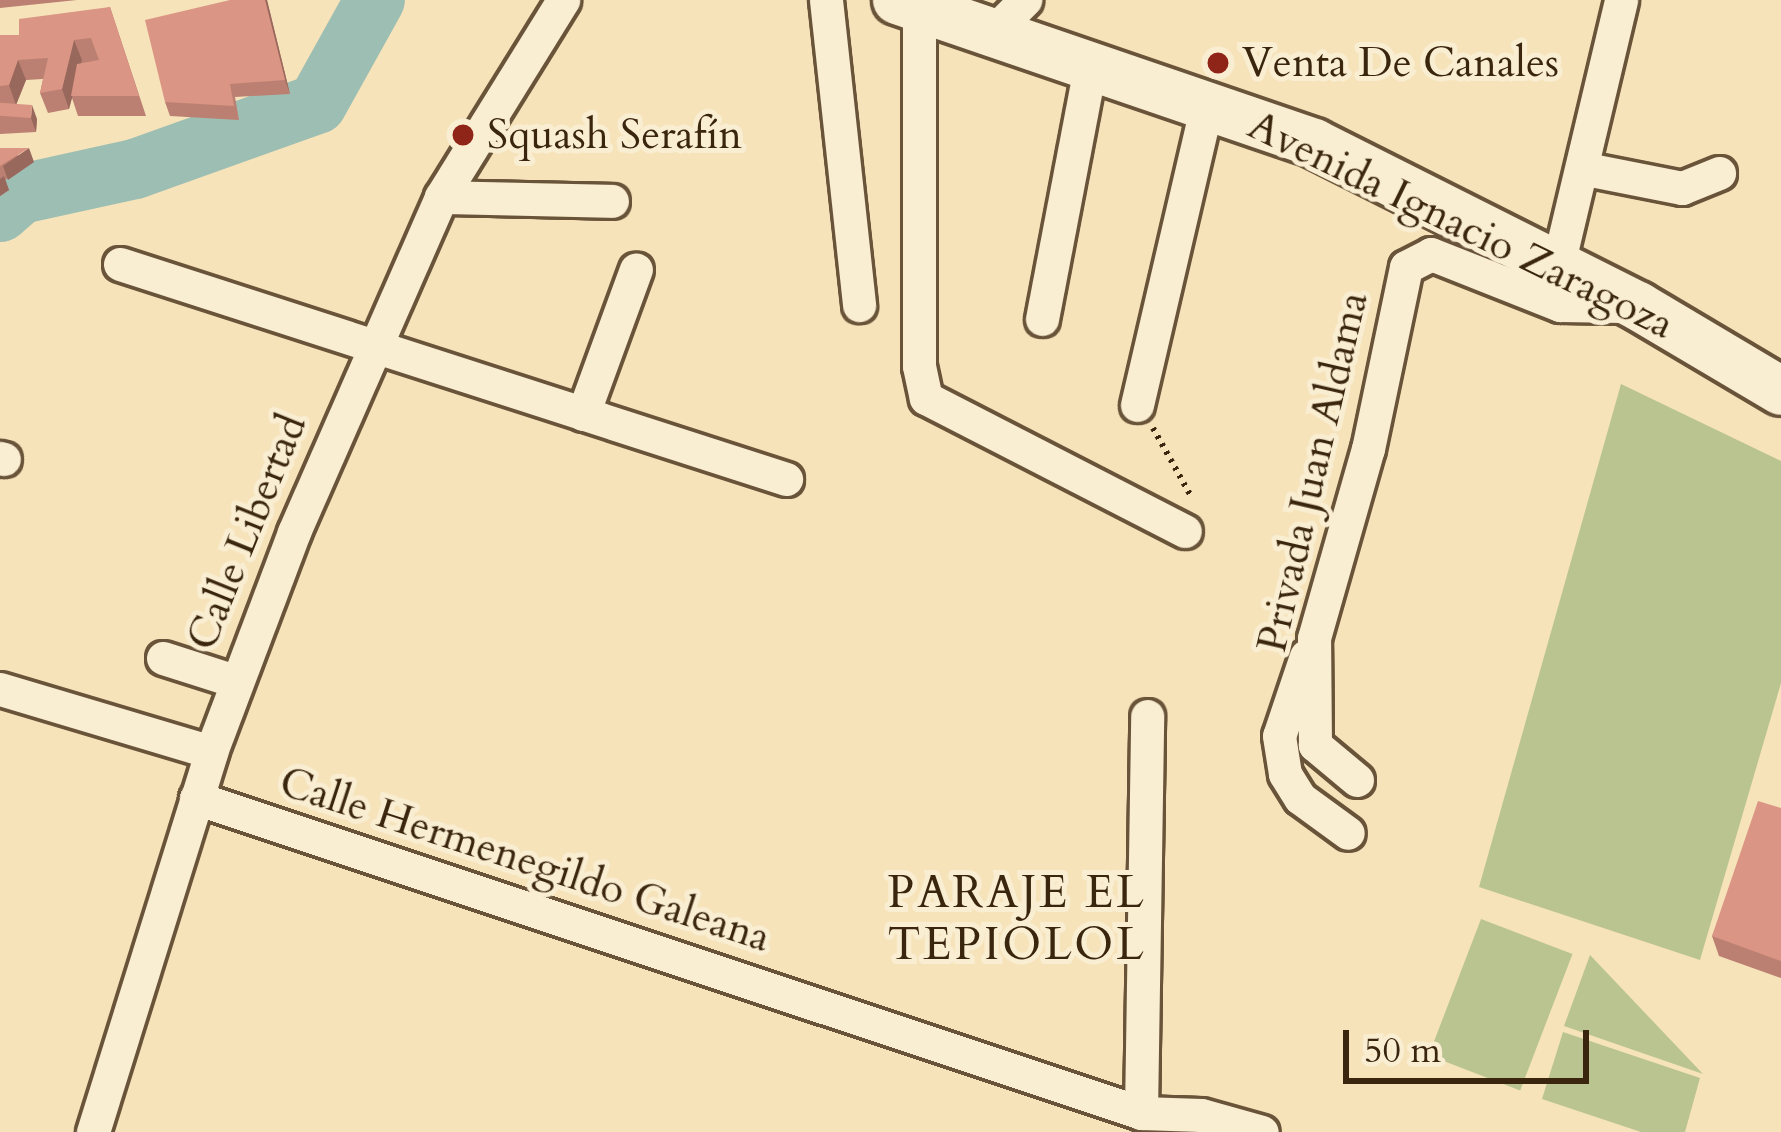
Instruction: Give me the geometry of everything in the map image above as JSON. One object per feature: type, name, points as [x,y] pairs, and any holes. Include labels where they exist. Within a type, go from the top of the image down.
[{"type":"street","name":"Calle Libertad","points":[[93,1132],[235,681],[375,341],[441,197],[563,0]]},
{"type":"street","points":[[826,0],[859,305]]},
{"type":"street","points":[[1558,265],[1586,169],[1621,0]]},
{"type":"street","points":[[908,3],[923,314],[919,366],[926,398],[1185,531]]},
{"type":"street","name":"Avenida Ignacio Zaragoza","points":[[908,3],[1011,14],[1090,61],[1314,143],[1638,306],[1781,391]]},
{"type":"street","points":[[1042,320],[1090,61]]},
{"type":"street","points":[[1138,405],[1207,105]]},
{"type":"street","points":[[1586,169],[1682,188],[1719,173]]},
{"type":"street","points":[[441,197],[612,201]]},
{"type":"street","name":"Privada Juan Aldama","points":[[1357,780],[1315,745],[1314,638],[1368,449],[1406,267],[1431,254],[1559,305],[1638,306]]},
{"type":"street","points":[[120,264],[375,341],[786,479]]},
{"type":"street","points":[[584,414],[636,269]]},
{"type":"street","points":[[1314,638],[1286,698],[1279,736],[1285,774],[1300,798],[1348,833]]},
{"type":"street","points":[[163,658],[235,681]]},
{"type":"street","points":[[0,689],[211,752]]},
{"type":"street","points":[[1141,1113],[1147,716]]},
{"type":"street","name":"Calle Hermenegildo Galeana","points":[[196,798],[1141,1113],[1262,1132]]},
{"type":"path","points":[[1138,405],[1194,489]]},
{"type":"green space","points":[[1621,384],[1781,461],[1781,683],[1700,960],[1479,887]]},
{"type":"green space","points":[[1481,919],[1572,954],[1520,1090],[1429,1055]]},
{"type":"green space","points":[[1590,955],[1703,1074],[1564,1026]]},
{"type":"green space","points":[[1563,1032],[1700,1078],[1685,1132],[1641,1132],[1542,1099]]},
{"type":"building","points":[[230,0],[265,0],[285,80],[230,84],[234,106],[165,102],[145,20]]},
{"type":"building","points":[[110,7],[139,96],[71,96],[77,64],[99,60],[91,38],[74,40],[62,89],[40,93],[48,58],[18,60],[9,85],[0,86],[0,35],[19,35],[19,19]]},
{"type":"building","points":[[0,103],[32,105],[31,118],[0,116]]},
{"type":"building","points":[[0,148],[29,148],[0,166]]},
{"type":"building","points":[[1758,801],[1781,808],[1781,961],[1712,936]]},
{"type":"waterway","points":[[0,212],[21,194],[135,169],[317,104],[375,0]]},
{"type":"place","name":"Venta De Canales","points":[[1218,63]]},
{"type":"place","name":"Squash Serafín","points":[[463,135]]},
{"type":"district","name":"PARAJE EL TEPIOLOL","points":[[1017,919]]}]
